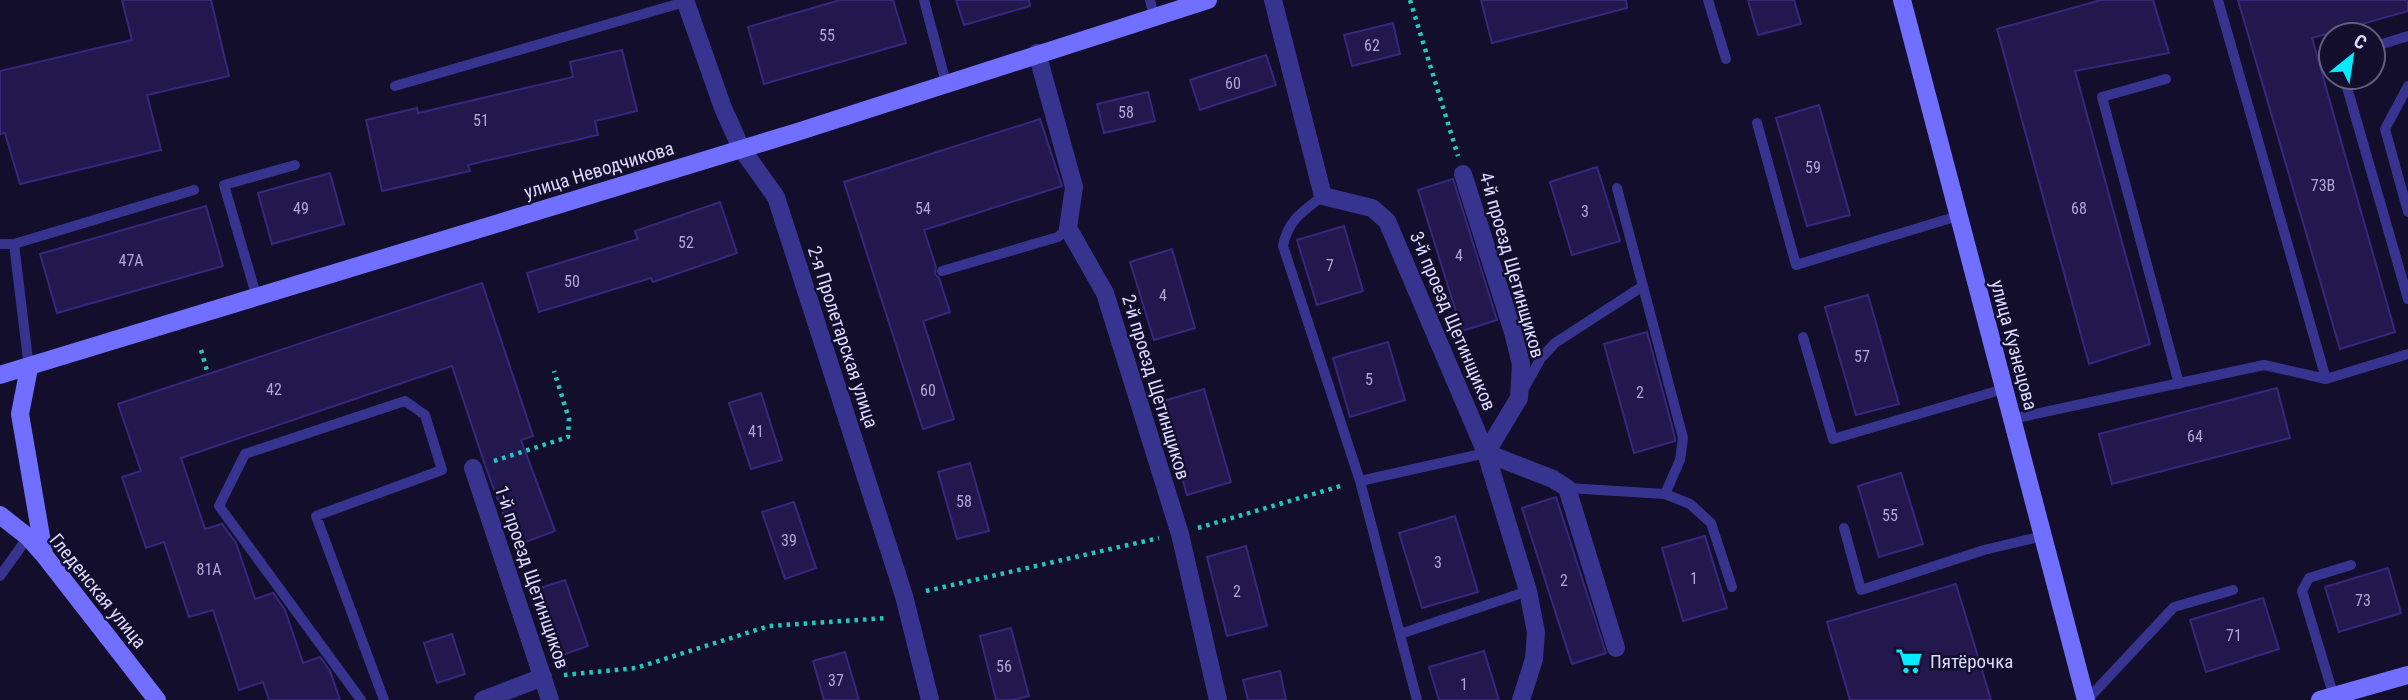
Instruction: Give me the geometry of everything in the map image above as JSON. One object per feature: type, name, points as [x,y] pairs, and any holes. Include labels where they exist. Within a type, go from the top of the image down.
[{"type":"main road","name":"улица Неводчикова","points":[[0,375],[257,298],[946,83],[1037,53],[1152,8],[1208,0]]},
{"type":"main road","name":"улица Кузнецова","points":[[1902,0],[2086,700]]},
{"type":"main road","points":[[29,368],[20,414],[44,555]]},
{"type":"main road","name":"Гледенская улица","points":[[0,515],[28,537],[44,555],[157,700]]},
{"type":"main road","points":[[2327,698],[2408,675]]},
{"type":"street","name":"2-я Пролетарская улица","points":[[687,0],[723,108],[741,148],[776,197],[904,596],[930,700]]},
{"type":"street","points":[[1273,0],[1323,196]]},
{"type":"street","points":[[1037,53],[1074,187],[1068,228]]},
{"type":"street","name":"4-й проезд Щетинщиков","points":[[1463,174],[1521,364],[1519,398],[1486,453]]},
{"type":"street","name":"3-й проезд Щетинщиков","points":[[1323,196],[1371,208],[1387,221],[1486,453],[1528,591],[1536,632],[1534,659],[1521,700]]},
{"type":"street","name":"2-й проезд Щетинщиков","points":[[1068,228],[1105,293],[1180,534],[1218,700]]},
{"type":"street","points":[[1486,453],[1553,479],[1567,488],[1616,648]]},
{"type":"street","name":"1-й проезд Щетинщиков","points":[[473,468],[550,700]]},
{"type":"street","points":[[483,700],[543,677]]},
{"type":"lane","points":[[395,86],[687,0]]},
{"type":"lane","points":[[924,0],[946,83]]},
{"type":"lane","points":[[1708,0],[1726,59]]},
{"type":"lane","points":[[2218,0],[2326,379]]},
{"type":"lane","points":[[2387,43],[2408,36]]},
{"type":"lane","points":[[2166,79],[2102,97],[2179,383]]},
{"type":"lane","points":[[2408,86],[2385,129],[2408,212]]},
{"type":"lane","points":[[2348,91],[2408,299]]},
{"type":"lane","points":[[1757,123],[1796,265],[1958,216]]},
{"type":"lane","points":[[257,298],[224,185],[295,165]]},
{"type":"lane","points":[[1616,188],[1683,438],[1680,460],[1665,494]]},
{"type":"lane","points":[[0,244],[14,244],[194,190]]},
{"type":"lane","points":[[1323,196],[1298,215],[1286,230],[1283,246],[1360,481],[1417,700]]},
{"type":"lane","points":[[943,271],[1058,237],[1068,228]]},
{"type":"lane","points":[[14,244],[29,368]]},
{"type":"lane","points":[[1519,398],[1541,358],[1555,343],[1643,286]]},
{"type":"lane","points":[[1803,337],[1833,439],[2004,389]]},
{"type":"lane","points":[[2012,419],[2264,365],[2326,379],[2408,354]]},
{"type":"lane","points":[[361,700],[219,506],[246,454],[405,401],[425,415],[442,470],[316,516],[384,700]]},
{"type":"lane","points":[[1360,481],[1486,453]]},
{"type":"lane","points":[[1567,488],[1665,494],[1690,504],[1710,523],[1732,587]]},
{"type":"lane","points":[[1844,528],[1861,590],[1984,550],[2043,536]]},
{"type":"lane","points":[[2,569],[28,537]]},
{"type":"lane","points":[[2327,698],[2302,591],[2309,578],[2351,565]]},
{"type":"lane","points":[[2086,700],[2174,607],[2232,590]]},
{"type":"lane","points":[[1400,634],[1528,591]]},
{"type":"path","name":"4-й проезд Щетинщиков","points":[[1410,0],[1463,174]]},
{"type":"path","points":[[201,350],[208,374]]},
{"type":"path","points":[[473,468],[568,437],[569,419],[554,371]]},
{"type":"path","points":[[904,596],[1180,534],[1360,481]]},
{"type":"path","points":[[543,677],[636,668],[769,626],[909,616]]},
{"type":"building","points":[[122,0],[211,0],[229,76],[147,95],[161,150],[20,184],[5,133],[0,134],[0,71],[132,40]]},
{"type":"building","points":[[840,0],[893,0],[906,43],[764,84],[748,27]]},
{"type":"building","points":[[956,0],[1029,0],[1030,6],[964,25]]},
{"type":"building","points":[[1481,0],[1626,0],[1627,8],[1492,43]]},
{"type":"building","points":[[1748,0],[1794,0],[1801,24],[1758,35]]},
{"type":"building","points":[[2101,0],[2153,0],[2169,53],[2075,71],[2150,344],[2089,364],[1997,29]]},
{"type":"building","points":[[2238,0],[2408,0],[2408,11],[2372,21],[2317,21],[2317,37],[2312,38],[2317,56],[2317,91],[2327,91],[2395,332],[2340,349]]},
{"type":"building","points":[[1393,23],[1400,54],[1352,66],[1344,35]]},
{"type":"building","points":[[622,50],[637,111],[595,121],[598,135],[468,165],[470,171],[382,191],[366,120],[417,108],[418,113],[573,77],[570,62]]},
{"type":"building","points":[[1266,55],[1276,85],[1200,110],[1190,80]]},
{"type":"building","points":[[1148,92],[1155,121],[1104,133],[1097,104]]},
{"type":"building","points":[[1819,105],[1850,215],[1807,226],[1776,118]]},
{"type":"building","points":[[1040,119],[1062,186],[924,230],[936,267],[935,274],[939,278],[950,312],[923,321],[954,419],[923,429],[844,182]]},
{"type":"building","points":[[1597,167],[1620,241],[1572,255],[1550,182]]},
{"type":"building","points":[[330,173],[344,224],[272,244],[258,193]]},
{"type":"building","points":[[1453,179],[1497,320],[1462,331],[1418,190]]},
{"type":"building","points":[[720,202],[737,253],[653,282],[651,278],[539,312],[527,273],[638,239],[635,231]]},
{"type":"building","points":[[206,206],[223,266],[57,313],[40,254]]},
{"type":"building","points":[[1344,226],[1363,291],[1317,305],[1297,240]]},
{"type":"building","points":[[1172,249],[1195,328],[1154,340],[1130,262]]},
{"type":"building","points":[[482,283],[533,436],[521,440],[555,531],[515,546],[452,366],[181,458],[205,529],[222,524],[236,543],[255,599],[273,593],[285,610],[303,663],[320,657],[330,671],[340,700],[269,700],[263,682],[239,690],[213,610],[189,617],[164,542],[146,548],[122,477],[141,471],[118,404]]},
{"type":"building","points":[[1868,295],[1899,404],[1856,415],[1825,307]]},
{"type":"building","points":[[1647,332],[1675,441],[1634,453],[1604,344]]},
{"type":"building","points":[[1388,342],[1405,400],[1350,417],[1333,358]]},
{"type":"building","points":[[2277,388],[2290,438],[2112,484],[2099,434]]},
{"type":"building","points":[[1204,389],[1231,482],[1187,495],[1160,402]]},
{"type":"building","points":[[761,393],[782,460],[751,469],[729,403]]},
{"type":"building","points":[[970,463],[989,531],[957,539],[938,472]]},
{"type":"building","points":[[1901,473],[1923,544],[1879,557],[1858,486]]},
{"type":"building","points":[[1556,497],[1606,653],[1572,664],[1522,508]]},
{"type":"building","points":[[794,502],[816,568],[785,579],[762,512]]},
{"type":"building","points":[[1455,516],[1478,592],[1422,608],[1399,533]]},
{"type":"building","points":[[1705,536],[1727,608],[1683,621],[1662,548]]},
{"type":"building","points":[[1246,546],[1267,626],[1227,636],[1207,557]]},
{"type":"building","points":[[2388,568],[2401,613],[2339,632],[2325,587]]},
{"type":"building","points":[[565,580],[588,646],[557,657],[534,590]]},
{"type":"building","name":"Пятёрочка","points":[[1956,584],[1991,700],[1850,700],[1827,622]]},
{"type":"building","points":[[2263,598],[2279,649],[2206,672],[2190,620]]},
{"type":"building","points":[[1011,628],[1029,696],[996,700],[980,636]]},
{"type":"building","points":[[452,634],[465,674],[437,683],[424,643]]},
{"type":"building","points":[[1484,651],[1499,700],[1439,700],[1429,667]]},
{"type":"building","points":[[845,652],[859,700],[824,700],[813,661]]},
{"type":"building","points":[[1280,671],[1286,700],[1248,700],[1243,680]]},
{"type":"place","name":"Пятёрочка","points":[[1909,661]]}]
